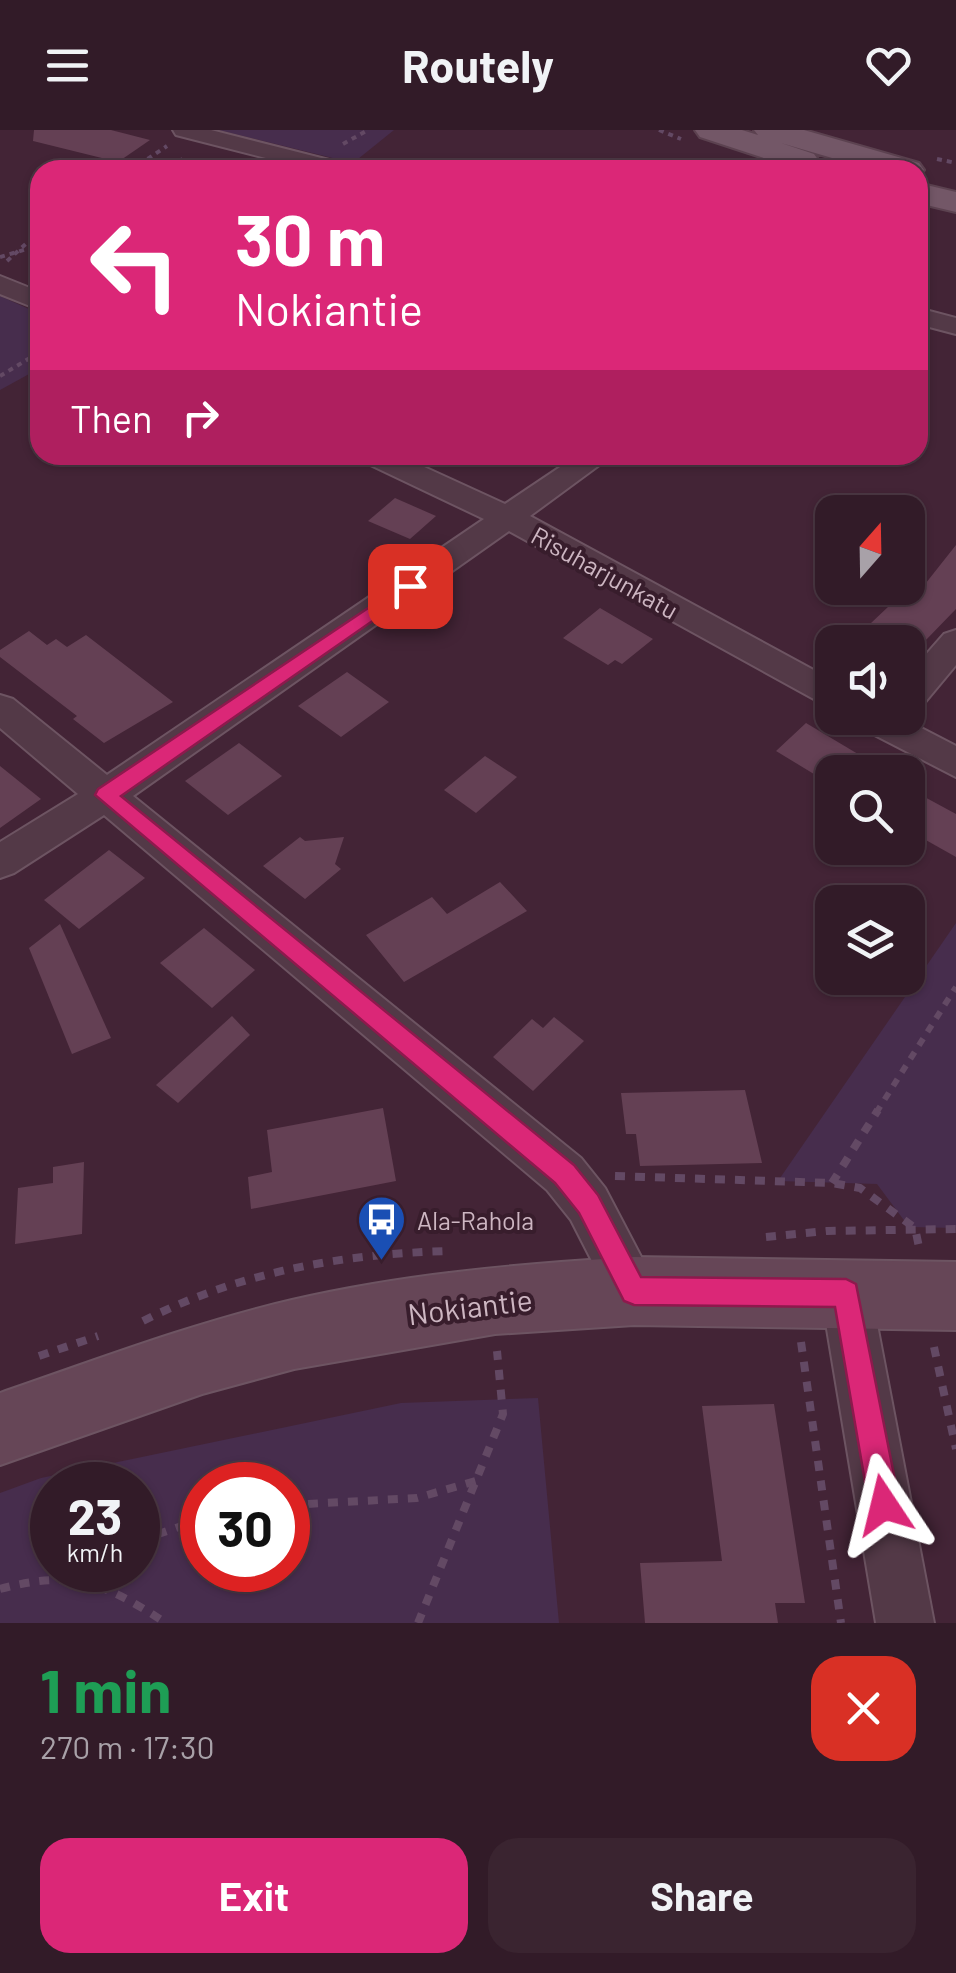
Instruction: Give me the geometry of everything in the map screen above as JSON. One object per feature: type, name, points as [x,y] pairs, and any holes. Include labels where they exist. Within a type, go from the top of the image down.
[{"type":"main road","points":[[711,130],[802,160]]},
{"type":"main road","points":[[770,130],[874,160]]},
{"type":"main road","points":[[928,174],[956,181]]},
{"type":"main road","points":[[928,195],[956,202]]},
{"type":"main road","name":"Nokiantie","points":[[0,1429],[202,1359],[294,1334],[495,1300],[634,1291],[817,1326],[945,1331]]},
{"type":"street","points":[[189,138],[294,160]]},
{"type":"street","points":[[0,284],[30,298]]},
{"type":"street","points":[[928,319],[956,326]]},
{"type":"street","name":"Risuharjunkatu","points":[[394,465],[508,518],[815,687]]},
{"type":"street","points":[[0,862],[106,795],[584,465]]},
{"type":"street","points":[[925,675],[956,642]]},
{"type":"street","points":[[0,708],[564,1174],[588,1204],[634,1291]]},
{"type":"street","points":[[917,735],[956,763]]},
{"type":"street","points":[[817,1326],[905,1623]]},
{"type":"path","points":[[149,160],[189,138]]},
{"type":"path","points":[[0,275],[12,252],[30,238]]},
{"type":"path","points":[[0,257],[27,248]]},
{"type":"path","points":[[0,376],[30,358]]},
{"type":"path","points":[[832,1183],[956,988]]},
{"type":"path","points":[[564,1174],[832,1183],[860,1188],[914,1228]]},
{"type":"path","points":[[840,1623],[817,1326],[945,1331],[956,1449]]},
{"type":"path","points":[[484,1344],[515,1343]]},
{"type":"path","points":[[418,1623],[503,1414],[498,1360]]},
{"type":"path","points":[[310,1504],[417,1498],[479,1480]]},
{"type":"path","points":[[0,1589],[30,1579]]},
{"type":"path","points":[[114,1592],[166,1623]]},
{"type":"shaded area","points":[[218,130],[394,130],[357,160],[341,160]]},
{"type":"shaded area","points":[[0,296],[30,310],[30,374],[0,390]]},
{"type":"shaded area","points":[[956,923],[956,1228],[909,1227],[877,1184],[778,1181],[906,995],[925,995],[925,968]]},
{"type":"shaded area","points":[[538,1398],[559,1623],[0,1623],[0,1493],[30,1482],[30,1592],[160,1592],[160,1462],[118,1462],[401,1403]]},
{"type":"building","points":[[34,130],[111,130],[150,140],[121,160],[33,141]]},
{"type":"building","points":[[395,498],[436,516],[410,539],[368,521]]},
{"type":"building","points":[[956,545],[956,609],[925,641],[925,625],[869,625],[890,605],[925,605],[925,584]]},
{"type":"building","points":[[600,608],[653,639],[622,664],[615,660],[608,665],[563,638]]},
{"type":"building","points":[[29,631],[47,645],[56,639],[67,647],[86,635],[173,702],[104,743],[73,719],[77,716],[0,657],[0,650]]},
{"type":"building","points":[[347,672],[389,702],[341,737],[298,706]]},
{"type":"building","points":[[806,723],[815,728],[815,735],[826,735],[860,755],[815,755],[815,775],[776,751]]},
{"type":"building","points":[[239,743],[282,776],[228,815],[185,781]]},
{"type":"building","points":[[485,756],[517,777],[476,813],[444,790]]},
{"type":"building","points":[[0,766],[41,799],[0,828]]},
{"type":"building","points":[[925,797],[956,814],[956,857],[925,840]]},
{"type":"building","points":[[300,837],[305,841],[344,837],[335,864],[341,869],[305,899],[263,866]]},
{"type":"building","points":[[109,850],[145,878],[79,929],[44,900]]},
{"type":"building","points":[[500,882],[527,911],[404,982],[366,935],[432,897],[447,914]]},
{"type":"building","points":[[60,924],[111,1038],[72,1054],[29,948]]},
{"type":"building","points":[[204,928],[255,970],[212,1008],[160,963]]},
{"type":"building","points":[[232,1016],[250,1035],[178,1103],[156,1085]]},
{"type":"building","points":[[554,1017],[584,1041],[533,1091],[493,1057],[532,1019],[543,1028]]},
{"type":"building","points":[[745,1090],[762,1163],[640,1166],[636,1134],[626,1134],[621,1093]]},
{"type":"building","points":[[383,1108],[396,1181],[251,1209],[248,1177],[272,1172],[267,1130]]},
{"type":"building","points":[[84,1162],[82,1234],[15,1244],[18,1188],[53,1183],[53,1167]]},
{"type":"building","points":[[774,1404],[805,1603],[775,1603],[778,1623],[645,1623],[640,1563],[722,1561],[702,1406]]},
{"type":"place","name":"Ala-Rahola","points":[[382,1262]]},
{"type":"route","points":[[410,586],[106,795],[564,1174],[588,1204],[634,1291],[846,1294],[884,1505]]}]
